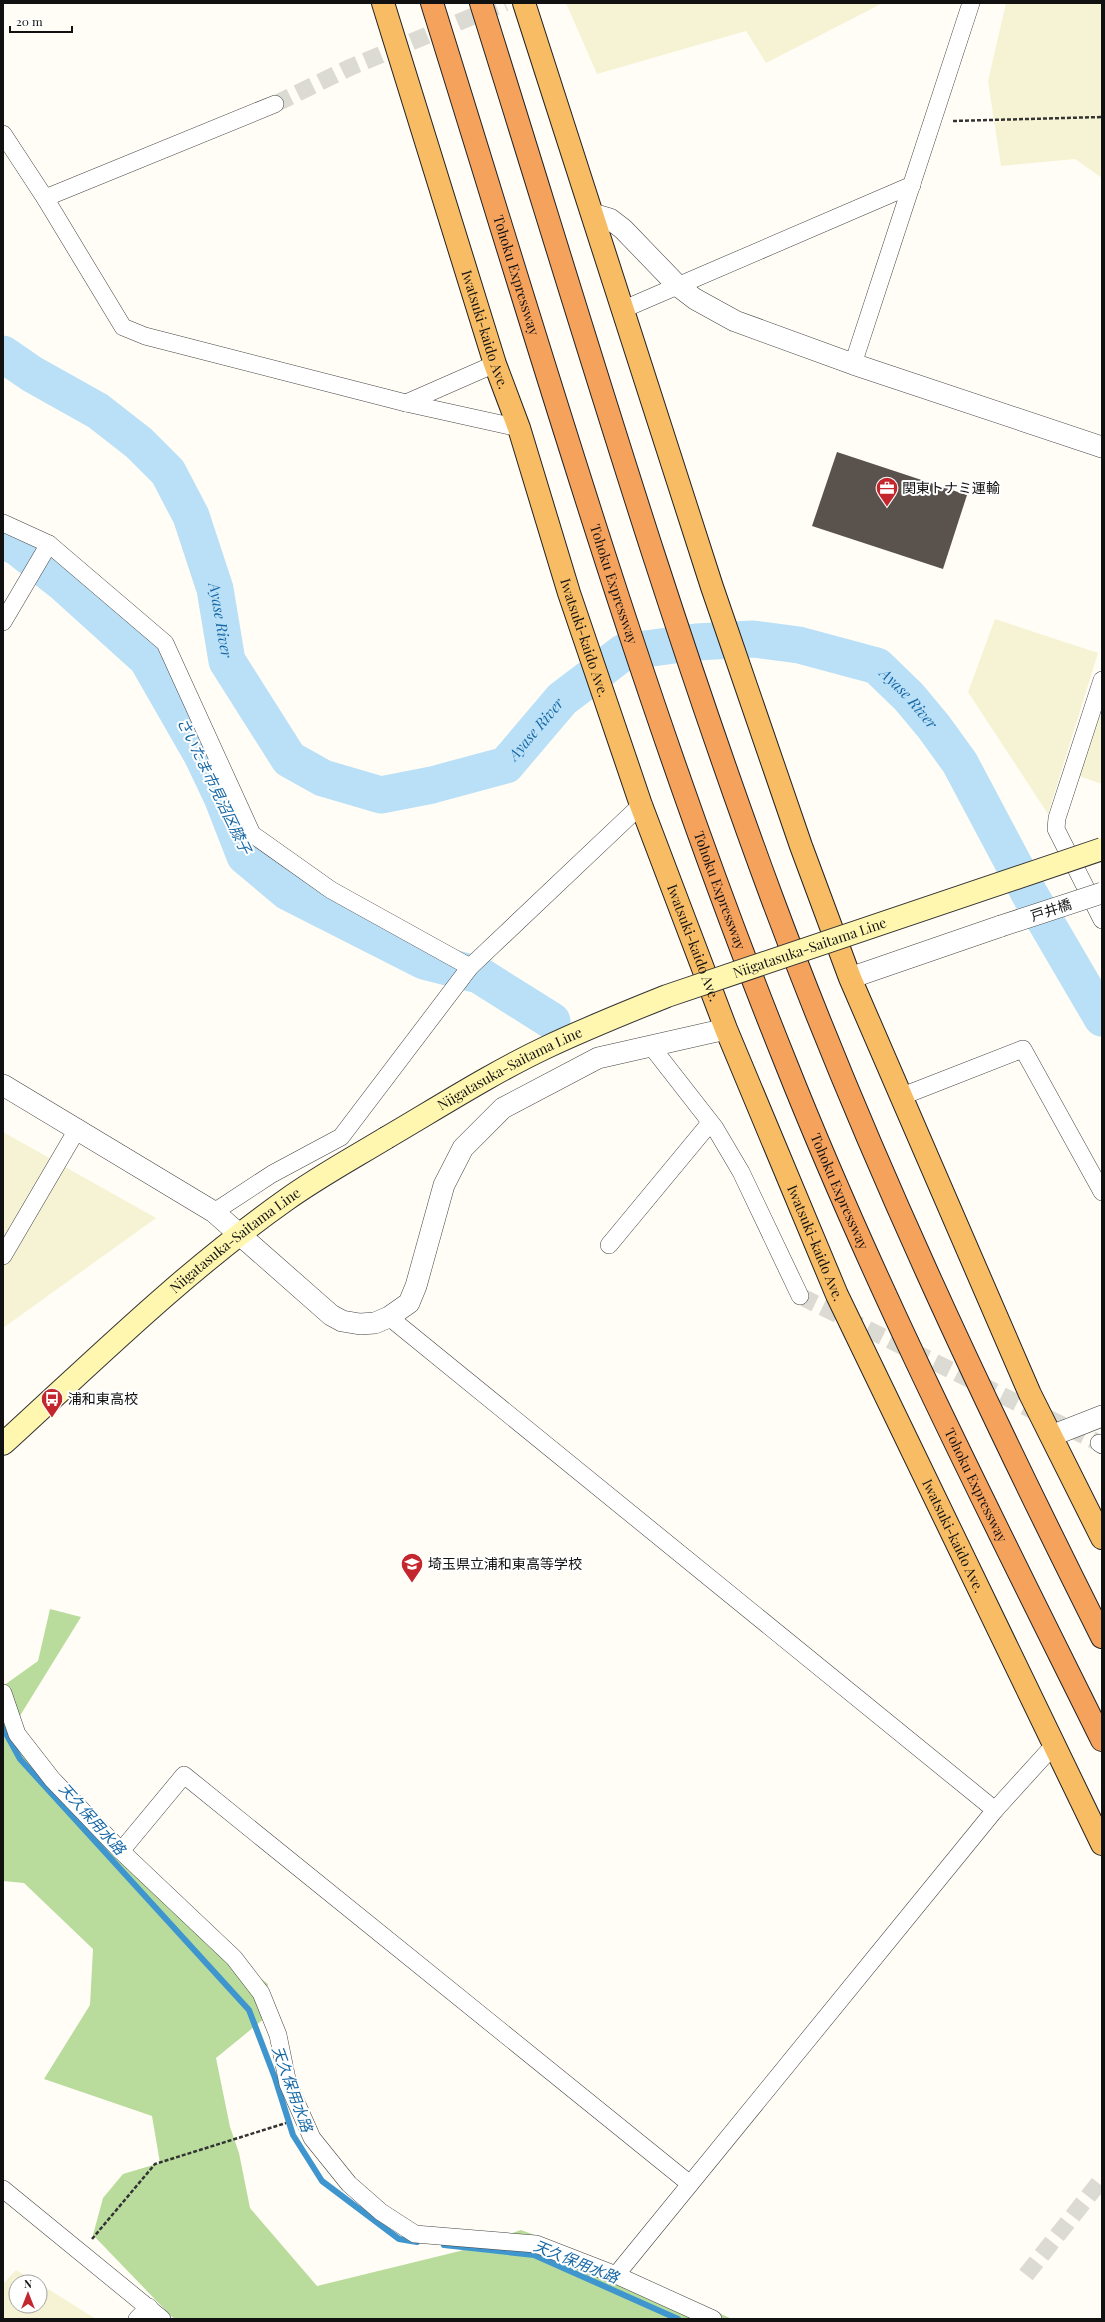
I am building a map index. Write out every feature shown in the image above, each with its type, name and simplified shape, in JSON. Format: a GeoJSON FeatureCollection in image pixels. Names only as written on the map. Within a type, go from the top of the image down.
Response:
{"type":"FeatureCollection","features":[{"type":"Feature","properties":{"kind":"highway","name":"Iwatsuki-kaido Ave."},"geometry":{"type":"LineString","coordinates":[[383,3],[495,364],[519,428],[569,594],[641,805],[726,1029],[837,1295],[1102,1844]]}},
{"type":"Feature","properties":{"kind":"highway","name":"Tohoku Expressway"},"geometry":{"type":"LineString","coordinates":[[432,3],[615,587],[680,782],[719,891],[785,1063],[842,1198],[943,1417],[1102,1740]]}},
{"type":"Feature","properties":{"kind":"highway"},"geometry":{"type":"LineString","coordinates":[[481,3],[663,585],[733,790],[809,993],[881,1168],[963,1353],[1037,1508],[1102,1637]]}},
{"type":"Feature","properties":{"kind":"highway"},"geometry":{"type":"LineString","coordinates":[[524,3],[624,309],[712,587],[801,846],[850,978],[900,1097],[1024,1381],[1102,1538]]}},
{"type":"Feature","properties":{"kind":"main road","name":"Niigatasuka-Saitama Line"},"geometry":{"type":"LineString","coordinates":[[3,1444],[141,1317],[241,1234],[287,1199],[386,1138],[485,1080],[546,1047],[667,996],[1102,849]]}},
{"type":"Feature","properties":{"kind":"street"},"geometry":{"type":"LineString","coordinates":[[853,364],[971,3]]}},
{"type":"Feature","properties":{"kind":"street"},"geometry":{"type":"LineString","coordinates":[[45,198],[275,104]]}},
{"type":"Feature","properties":{"kind":"street"},"geometry":{"type":"LineString","coordinates":[[3,134],[45,198],[123,327],[145,336],[406,404],[519,428]]}},
{"type":"Feature","properties":{"kind":"street"},"geometry":{"type":"LineString","coordinates":[[624,309],[912,185]]}},
{"type":"Feature","properties":{"kind":"street"},"geometry":{"type":"LineString","coordinates":[[593,214],[610,219],[623,229],[678,286],[696,299],[735,321],[853,364],[1102,447]]}},
{"type":"Feature","properties":{"kind":"street"},"geometry":{"type":"LineString","coordinates":[[406,404],[495,364]]}},
{"type":"Feature","properties":{"kind":"street"},"geometry":{"type":"LineString","coordinates":[[3,523],[46,549],[165,643],[252,834],[331,890],[470,967]]}},
{"type":"Feature","properties":{"kind":"street"},"geometry":{"type":"LineString","coordinates":[[3,622],[46,549]]}},
{"type":"Feature","properties":{"kind":"street"},"geometry":{"type":"LineString","coordinates":[[1102,680],[1057,818],[1056,829],[1102,920]]}},
{"type":"Feature","properties":{"kind":"street"},"geometry":{"type":"LineString","coordinates":[[214,1212],[272,1174],[341,1137],[470,967],[641,805]]}},
{"type":"Feature","properties":{"kind":"street","name":"戸井橋"},"geometry":{"type":"LineString","coordinates":[[850,978],[1102,893]]}},
{"type":"Feature","properties":{"kind":"street"},"geometry":{"type":"LineString","coordinates":[[3,1085],[78,1128],[214,1212],[241,1234],[331,1315],[342,1322],[360,1324],[375,1322],[389,1317],[409,1303],[444,1185],[463,1148],[503,1108],[598,1058],[726,1029]]}},
{"type":"Feature","properties":{"kind":"street"},"geometry":{"type":"LineString","coordinates":[[651,1046],[710,1123],[741,1172],[800,1296]]}},
{"type":"Feature","properties":{"kind":"street"},"geometry":{"type":"LineString","coordinates":[[900,1097],[1023,1049],[1102,1192]]}},
{"type":"Feature","properties":{"kind":"street"},"geometry":{"type":"LineString","coordinates":[[609,1245],[710,1123]]}},
{"type":"Feature","properties":{"kind":"street"},"geometry":{"type":"LineString","coordinates":[[3,1256],[78,1128]]}},
{"type":"Feature","properties":{"kind":"street"},"geometry":{"type":"LineString","coordinates":[[389,1317],[995,1810]]}},
{"type":"Feature","properties":{"kind":"street"},"geometry":{"type":"LineString","coordinates":[[1051,1436],[1102,1416]]}},
{"type":"Feature","properties":{"kind":"street"},"geometry":{"type":"LineString","coordinates":[[3,1693],[17,1734],[33,1756],[121,1851],[234,1958],[261,1993],[278,2035],[288,2084],[312,2138],[348,2184],[381,2212],[415,2234],[536,2244],[616,2275],[713,2319]]}},
{"type":"Feature","properties":{"kind":"street"},"geometry":{"type":"LineString","coordinates":[[616,2275],[995,1810],[1054,1745]]}},
{"type":"Feature","properties":{"kind":"street"},"geometry":{"type":"LineString","coordinates":[[121,1851],[184,1775],[690,2184]]}},
{"type":"Feature","properties":{"kind":"street"},"geometry":{"type":"LineString","coordinates":[[3,2188],[162,2319]]}},
{"type":"Feature","properties":{"kind":"street"},"geometry":{"type":"LineString","coordinates":[[137,2319],[149,2307]]}},
{"type":"Feature","properties":{"kind":"path"},"geometry":{"type":"LineString","coordinates":[[932,122],[1102,117]]}},
{"type":"Feature","properties":{"kind":"path"},"geometry":{"type":"LineString","coordinates":[[82,2252],[155,2164],[278,2126]]}},
{"type":"Feature","properties":{"kind":"shaded area"},"geometry":{"type":"Polygon","coordinates":[[[566,3],[883,3],[766,63],[746,31],[597,74],[566,3]]]}},
{"type":"Feature","properties":{"kind":"shaded area"},"geometry":{"type":"Polygon","coordinates":[[[1006,3],[1102,3],[1102,178],[1075,159],[1001,166],[988,81],[1006,3]]]}},
{"type":"Feature","properties":{"kind":"shaded area"},"geometry":{"type":"Polygon","coordinates":[[[995,619],[1098,653],[1048,814],[968,692],[995,619]]]}},
{"type":"Feature","properties":{"kind":"shaded area"},"geometry":{"type":"Polygon","coordinates":[[[1099,716],[1102,717],[1102,784],[1079,776],[1099,716]]]}},
{"type":"Feature","properties":{"kind":"shaded area"},"geometry":{"type":"Polygon","coordinates":[[[3,1132],[156,1218],[3,1328],[3,1132]]]}},
{"type":"Feature","properties":{"kind":"shaded area"},"geometry":{"type":"Polygon","coordinates":[[[16,2270],[23,2274],[12,2274],[16,2270]]]}},
{"type":"Feature","properties":{"kind":"shaded area"},"geometry":{"type":"Polygon","coordinates":[[[8,2279],[8,2314],[48,2314],[48,2289],[96,2319],[3,2319],[3,2284],[8,2279]]]}},
{"type":"Feature","properties":{"kind":"green space"},"geometry":{"type":"Polygon","coordinates":[[[50,1609],[81,1617],[18,1719],[13,1738],[182,1920],[268,1984],[265,2018],[216,2058],[230,2127],[239,2153],[250,2208],[317,2286],[460,2251],[521,2230],[609,2263],[732,2319],[174,2319],[93,2235],[103,2198],[123,2174],[160,2163],[152,2116],[44,2079],[90,2005],[93,1949],[24,1883],[3,1881],[3,1686],[38,1661],[50,1609]]]}},
{"type":"Feature","properties":{"kind":"building"},"geometry":{"type":"Polygon","coordinates":[[[837,452],[967,495],[943,569],[812,526],[837,452]]]}},
{"type":"Feature","properties":{"kind":"waterway","name":"Ayase River"},"geometry":{"type":"LineString","coordinates":[[3,354],[32,374],[98,411],[139,443],[168,472],[191,516],[215,589],[227,661],[289,759],[323,778],[381,795],[432,785],[506,765],[562,699],[624,652],[696,642],[753,639],[799,645],[877,666],[909,697],[934,727],[960,763],[1029,893],[1102,1018]]}},
{"type":"Feature","properties":{"kind":"waterway","name":"さいたま市見沼区膝子"},"geometry":{"type":"LineString","coordinates":[[3,541],[17,547],[64,584],[147,659],[202,755],[222,797],[245,856],[288,892],[424,961],[479,975],[552,1021]]}},
{"type":"Feature","properties":{"kind":"waterway","name":"天久保用水路"},"geometry":{"type":"LineString","coordinates":[[3,1728],[20,1759],[249,2010],[275,2078],[293,2135],[322,2181],[399,2239],[417,2242]]}},
{"type":"Feature","properties":{"kind":"waterway","name":"天久保用水路"},"geometry":{"type":"LineString","coordinates":[[444,2245],[534,2255],[678,2319]]}},
{"type":"Feature","properties":{"kind":"tunnel"},"geometry":{"type":"LineString","coordinates":[[275,104],[351,67],[505,3]]}},
{"type":"Feature","properties":{"kind":"tunnel"},"geometry":{"type":"LineString","coordinates":[[800,1296],[1099,1443]]}},
{"type":"Feature","properties":{"kind":"tunnel"},"geometry":{"type":"LineString","coordinates":[[1026,2275],[1102,2179]]}},
{"type":"Feature","properties":{"kind":"place","name":"関東トナミ運輸"},"geometry":{"type":"Point","coordinates":[887,508]}},
{"type":"Feature","properties":{"kind":"place","name":"浦和東高校"},"geometry":{"type":"Point","coordinates":[52,1418]}},
{"type":"Feature","properties":{"kind":"place","name":"埼玉県立浦和東高等学校"},"geometry":{"type":"Point","coordinates":[412,1584]}}]}
